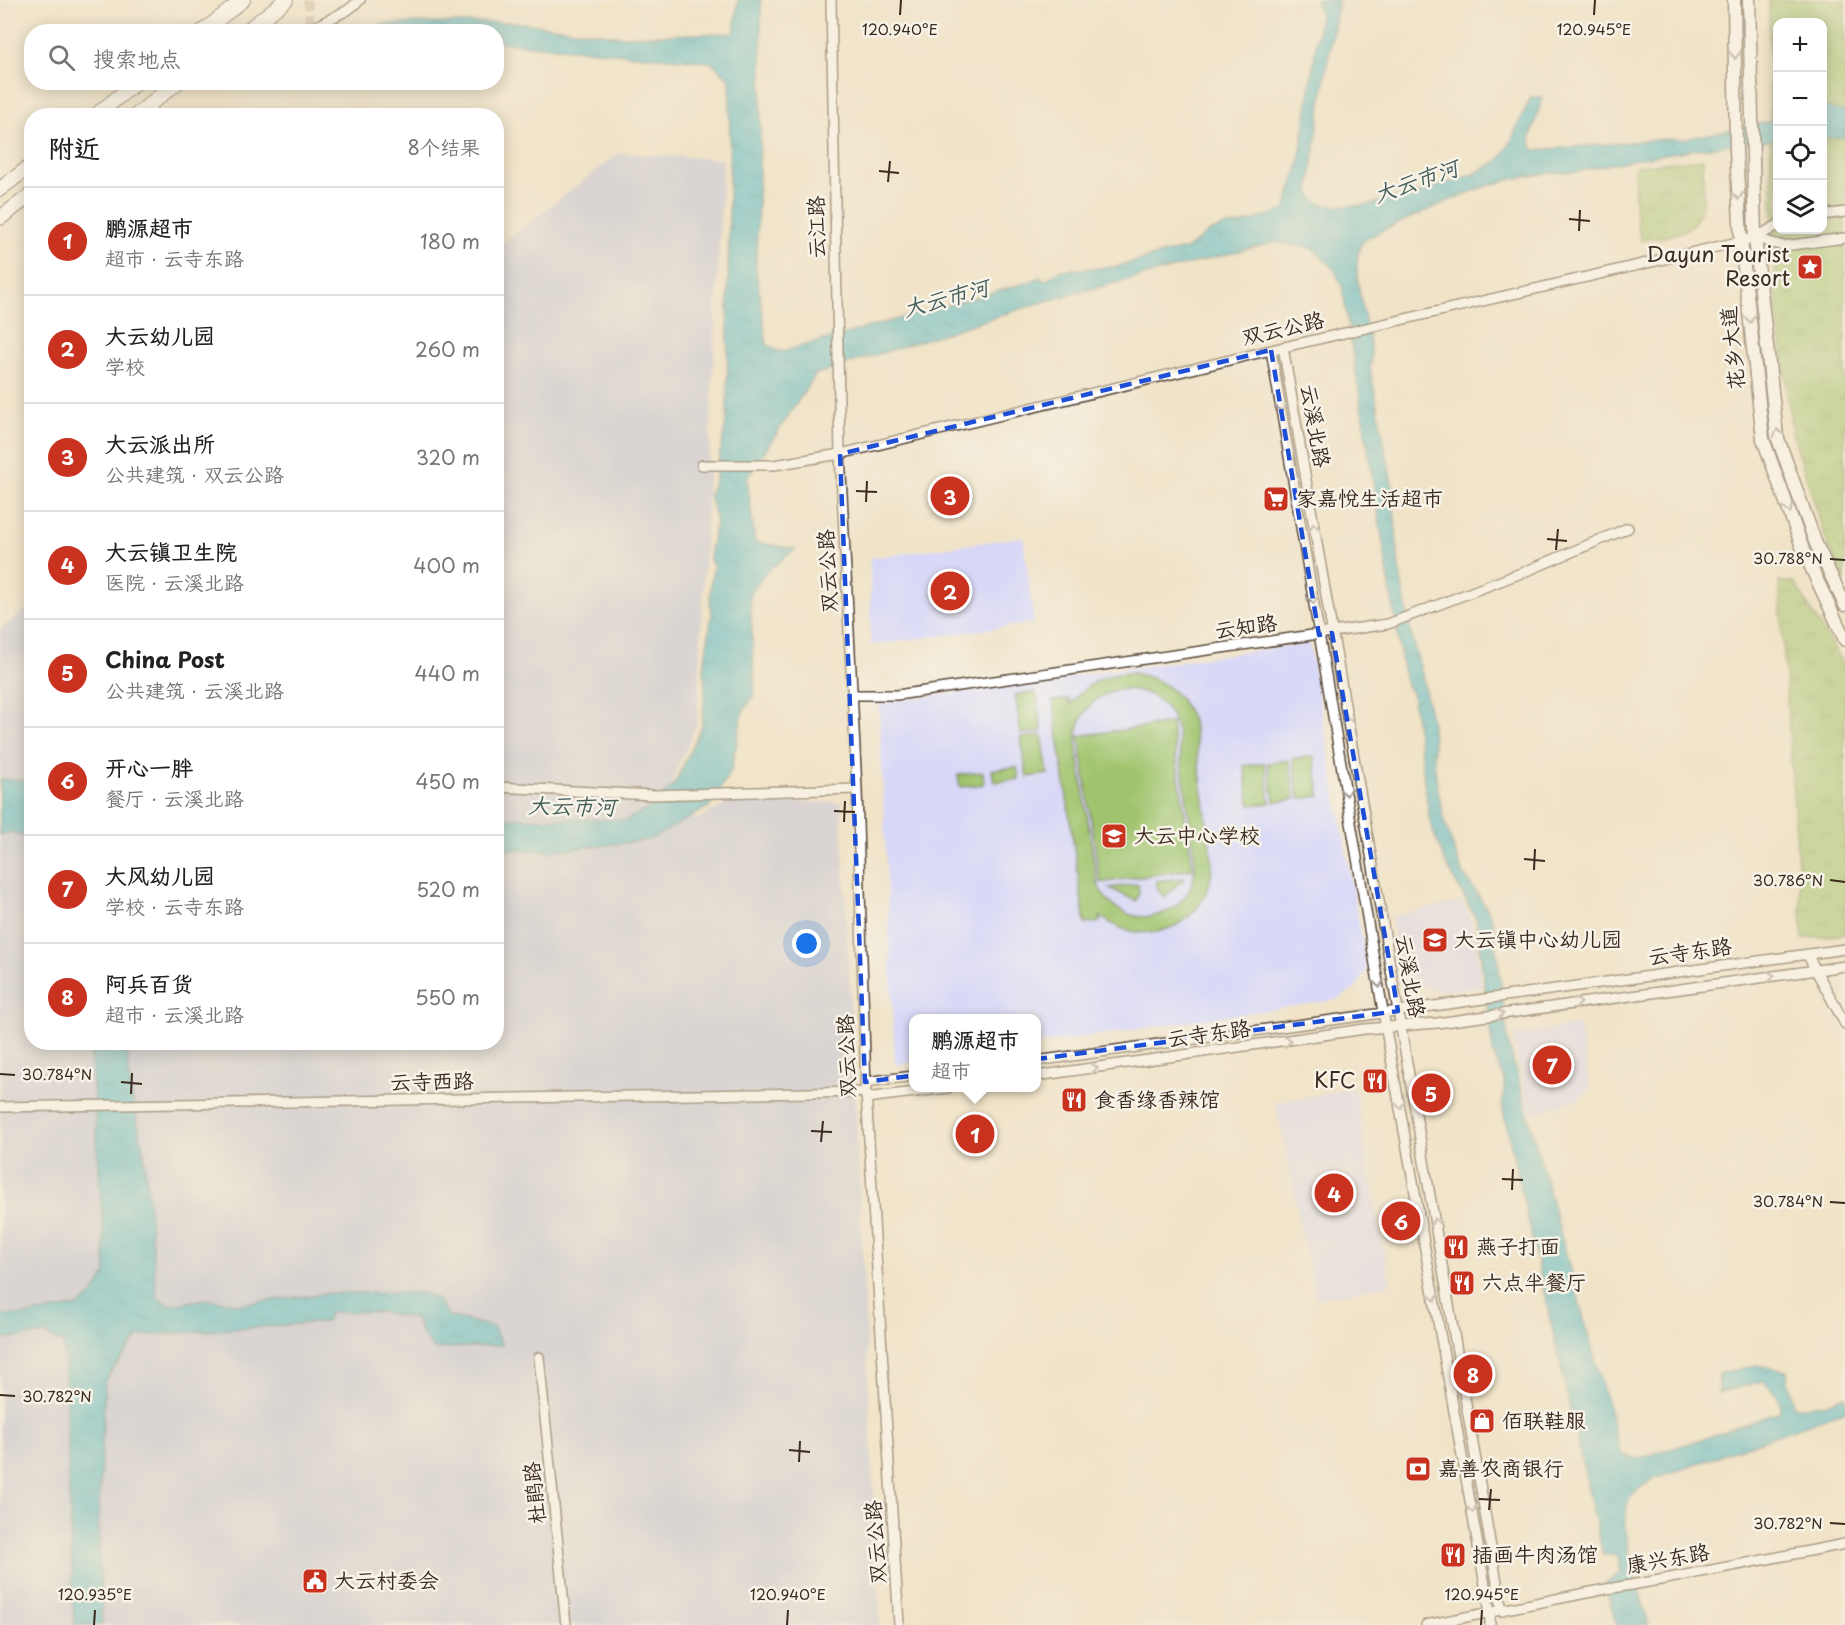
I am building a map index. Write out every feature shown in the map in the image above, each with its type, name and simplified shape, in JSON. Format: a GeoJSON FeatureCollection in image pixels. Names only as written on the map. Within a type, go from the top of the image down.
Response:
{"type":"FeatureCollection","features":[{"type":"Feature","properties":{"kind":"highway"},"geometry":{"type":"LineString","coordinates":[[212,24],[243,0]]}},
{"type":"Feature","properties":{"kind":"highway"},"geometry":{"type":"LineString","coordinates":[[255,24],[286,0]]}},
{"type":"Feature","properties":{"kind":"highway"},"geometry":{"type":"LineString","coordinates":[[105,108],[127,90]]}},
{"type":"Feature","properties":{"kind":"highway"},"geometry":{"type":"LineString","coordinates":[[145,108],[168,90]]}},
{"type":"Feature","properties":{"kind":"highway"},"geometry":{"type":"LineString","coordinates":[[0,189],[24,171]]}},
{"type":"Feature","properties":{"kind":"highway"},"geometry":{"type":"LineString","coordinates":[[0,218],[24,200]]}},
{"type":"Feature","properties":{"kind":"main road","name":"花乡大道"},"geometry":{"type":"LineString","coordinates":[[1734,0],[1736,151],[1741,240],[1763,439],[1804,552],[1845,640]]}},
{"type":"Feature","properties":{"kind":"main road","name":"花乡大道"},"geometry":{"type":"LineString","coordinates":[[1749,0],[1755,238],[1777,436],[1816,544],[1845,604]]}},
{"type":"Feature","properties":{"kind":"street"},"geometry":{"type":"LineString","coordinates":[[320,24],[348,10],[360,0]]}},
{"type":"Feature","properties":{"kind":"street","name":"云江路"},"geometry":{"type":"LineString","coordinates":[[831,0],[840,454]]}},
{"type":"Feature","properties":{"kind":"street"},"geometry":{"type":"LineString","coordinates":[[1827,214],[1845,212]]}},
{"type":"Feature","properties":{"kind":"street","name":"双云公路"},"geometry":{"type":"LineString","coordinates":[[899,1625],[866,1091],[857,789],[840,454],[1283,347],[1755,238],[1773,228]]}},
{"type":"Feature","properties":{"kind":"street","name":"双云公路"},"geometry":{"type":"LineString","coordinates":[[1755,238],[1783,246],[1845,238]]}},
{"type":"Feature","properties":{"kind":"street","name":"云溪北路"},"geometry":{"type":"LineString","coordinates":[[1283,347],[1502,1611]]}},
{"type":"Feature","properties":{"kind":"street","name":"云溪北路"},"geometry":{"type":"LineString","coordinates":[[1271,350],[1383,1012],[1490,1613],[1490,1625]]}},
{"type":"Feature","properties":{"kind":"street"},"geometry":{"type":"LineString","coordinates":[[702,465],[774,465],[840,454]]}},
{"type":"Feature","properties":{"kind":"street","name":"云知路"},"geometry":{"type":"LineString","coordinates":[[852,695],[897,695],[1388,624],[1529,570],[1628,528]]}},
{"type":"Feature","properties":{"kind":"street"},"geometry":{"type":"LineString","coordinates":[[504,788],[652,795],[857,789]]}},
{"type":"Feature","properties":{"kind":"street","name":"云寺东路"},"geometry":{"type":"LineString","coordinates":[[1041,1060],[1845,949]]}},
{"type":"Feature","properties":{"kind":"street"},"geometry":{"type":"LineString","coordinates":[[1807,954],[1845,1024]]}},
{"type":"Feature","properties":{"kind":"street","name":"云寺东路"},"geometry":{"type":"LineString","coordinates":[[1041,1075],[1845,966]]}},
{"type":"Feature","properties":{"kind":"street"},"geometry":{"type":"LineString","coordinates":[[866,1091],[909,1078]]}},
{"type":"Feature","properties":{"kind":"street"},"geometry":{"type":"LineString","coordinates":[[866,1091],[909,1089]]}},
{"type":"Feature","properties":{"kind":"street","name":"云寺西路"},"geometry":{"type":"LineString","coordinates":[[0,1107],[866,1091]]}},
{"type":"Feature","properties":{"kind":"street","name":"杜鹃路"},"geometry":{"type":"LineString","coordinates":[[539,1357],[566,1625]]}},
{"type":"Feature","properties":{"kind":"street","name":"康兴东路"},"geometry":{"type":"LineString","coordinates":[[1426,1625],[1845,1544]]}},
{"type":"Feature","properties":{"kind":"highlighted area"},"geometry":{"type":"Polygon","coordinates":[[[1271,350],[1319,635],[1332,633],[1398,1011],[865,1082],[840,454],[1271,350]]]}},
{"type":"Feature","properties":{"kind":"shaded area"},"geometry":{"type":"Polygon","coordinates":[[[619,153],[723,159],[697,724],[672,780],[696,820],[729,803],[841,802],[880,1625],[0,1625],[0,630],[24,611],[24,1050],[504,1050],[504,242],[619,153]]]}},
{"type":"Feature","properties":{"kind":"shaded area"},"geometry":{"type":"Polygon","coordinates":[[[1023,537],[1034,623],[871,645],[870,558],[1023,537]]]}},
{"type":"Feature","properties":{"kind":"shaded area","name":"大云中心学校"},"geometry":{"type":"Polygon","coordinates":[[[1309,643],[1367,969],[1355,989],[1335,1000],[1041,1043],[1041,1014],[909,1014],[909,1063],[895,1065],[879,703],[1309,643]]]}},
{"type":"Feature","properties":{"kind":"shaded area","name":"大云镇中心幼儿园"},"geometry":{"type":"Polygon","coordinates":[[[1462,901],[1471,919],[1482,987],[1441,991],[1418,985],[1408,977],[1399,961],[1391,917],[1462,901]]]}},
{"type":"Feature","properties":{"kind":"shaded area"},"geometry":{"type":"Polygon","coordinates":[[[1579,1025],[1590,1089],[1579,1099],[1530,1115],[1512,1035],[1579,1025]]]}},
{"type":"Feature","properties":{"kind":"shaded area"},"geometry":{"type":"Polygon","coordinates":[[[1355,1089],[1390,1284],[1315,1299],[1276,1102],[1355,1089]]]}},
{"type":"Feature","properties":{"kind":"green space","name":"Dayun Tourist Resort"},"geometry":{"type":"Polygon","coordinates":[[[1769,0],[1845,0],[1845,582],[1825,537],[1792,431],[1776,304],[1773,234],[1827,234],[1827,18],[1773,18],[1773,222],[1769,0]]]}},
{"type":"Feature","properties":{"kind":"green space"},"geometry":{"type":"Polygon","coordinates":[[[1703,159],[1704,191],[1700,212],[1695,221],[1688,228],[1673,235],[1640,240],[1635,206],[1635,166],[1703,159]]]}},
{"type":"Feature","properties":{"kind":"green space"},"geometry":{"type":"Polygon","coordinates":[[[1779,582],[1794,582],[1845,667],[1845,934],[1803,939],[1779,582]]]}},
{"type":"Feature","properties":{"kind":"green space"},"geometry":{"type":"Polygon","coordinates":[[[1122,674],[1144,675],[1164,684],[1179,698],[1190,717],[1194,728],[1212,860],[1210,882],[1202,901],[1190,915],[1175,926],[1157,932],[1138,932],[1119,927],[1100,916],[1100,922],[1085,924],[1053,701],[1069,699],[1070,705],[1082,691],[1097,681],[1122,674]],[[1134,690],[1114,691],[1104,695],[1088,708],[1079,726],[1077,747],[1097,883],[1108,900],[1122,911],[1139,916],[1155,916],[1171,910],[1184,898],[1192,882],[1195,862],[1174,721],[1165,706],[1158,700],[1151,695],[1134,690]]]}},
{"type":"Feature","properties":{"kind":"green space"},"geometry":{"type":"Polygon","coordinates":[[[1036,692],[1042,731],[1021,734],[1015,695],[1036,692]]]}},
{"type":"Feature","properties":{"kind":"green space"},"geometry":{"type":"Polygon","coordinates":[[[1171,723],[1193,869],[1100,883],[1079,736],[1171,723]]]}},
{"type":"Feature","properties":{"kind":"green space"},"geometry":{"type":"Polygon","coordinates":[[[1042,735],[1048,774],[1027,777],[1021,738],[1042,735]]]}},
{"type":"Feature","properties":{"kind":"green space"},"geometry":{"type":"Polygon","coordinates":[[[1314,756],[1320,796],[1299,799],[1293,759],[1314,756]]]}},
{"type":"Feature","properties":{"kind":"green space"},"geometry":{"type":"Polygon","coordinates":[[[1289,760],[1295,799],[1274,802],[1268,763],[1289,760]]]}},
{"type":"Feature","properties":{"kind":"green space"},"geometry":{"type":"Polygon","coordinates":[[[1265,763],[1270,803],[1250,805],[1244,766],[1265,763]]]}},
{"type":"Feature","properties":{"kind":"green space"},"geometry":{"type":"Polygon","coordinates":[[[1017,767],[1019,779],[994,782],[992,770],[1017,767]]]}},
{"type":"Feature","properties":{"kind":"green space"},"geometry":{"type":"Polygon","coordinates":[[[983,772],[984,784],[960,787],[958,775],[983,772]]]}},
{"type":"Feature","properties":{"kind":"green space"},"geometry":{"type":"Polygon","coordinates":[[[1185,878],[1164,897],[1158,890],[1156,881],[1185,878]]]}},
{"type":"Feature","properties":{"kind":"green space"},"geometry":{"type":"Polygon","coordinates":[[[1138,884],[1139,893],[1136,901],[1109,888],[1138,884]]]}},
{"type":"Feature","properties":{"kind":"water"},"geometry":{"type":"Polygon","coordinates":[[[738,0],[761,0],[762,78],[756,269],[767,345],[781,352],[1040,277],[1044,281],[1061,270],[1116,267],[1186,249],[1209,232],[1285,210],[1299,164],[1315,53],[1320,14],[1315,0],[1339,0],[1326,70],[1310,184],[1313,198],[1321,203],[1335,206],[1360,205],[1392,198],[1404,198],[1474,174],[1502,157],[1531,97],[1543,97],[1530,139],[1533,149],[1538,150],[1685,139],[1773,121],[1773,140],[1681,152],[1577,172],[1513,179],[1485,187],[1370,237],[1362,243],[1357,265],[1360,295],[1371,352],[1370,368],[1392,483],[1399,568],[1432,724],[1434,762],[1445,824],[1463,873],[1488,910],[1494,926],[1508,1042],[1621,1454],[1636,1459],[1703,1439],[1779,1412],[1778,1398],[1763,1381],[1718,1393],[1719,1374],[1756,1365],[1787,1371],[1794,1407],[1825,1404],[1845,1396],[1845,1411],[1652,1480],[1632,1495],[1626,1510],[1628,1542],[1649,1625],[1616,1625],[1605,1584],[1621,1572],[1618,1555],[1603,1555],[1502,1105],[1504,1080],[1493,1052],[1476,919],[1445,862],[1430,823],[1412,693],[1405,682],[1342,286],[1334,269],[1312,248],[1275,242],[1046,301],[816,374],[747,478],[755,542],[796,549],[766,572],[750,594],[755,695],[743,711],[731,771],[709,807],[649,840],[552,851],[504,849],[504,818],[626,820],[648,809],[674,785],[702,725],[705,690],[704,666],[712,613],[710,590],[714,566],[710,561],[710,550],[716,522],[709,494],[715,481],[727,417],[730,79],[711,62],[504,43],[504,24],[381,24],[515,22],[621,36],[734,33],[738,0]]]}},
{"type":"Feature","properties":{"kind":"water"},"geometry":{"type":"Polygon","coordinates":[[[1827,107],[1845,112],[1845,137],[1827,138],[1827,107]]]}},
{"type":"Feature","properties":{"kind":"water"},"geometry":{"type":"Polygon","coordinates":[[[0,779],[24,781],[24,836],[11,832],[0,835],[0,779]]]}},
{"type":"Feature","properties":{"kind":"water"},"geometry":{"type":"Polygon","coordinates":[[[90,1050],[128,1050],[128,1074],[144,1155],[157,1298],[171,1305],[206,1299],[239,1304],[332,1293],[424,1293],[438,1300],[449,1316],[493,1327],[502,1345],[434,1349],[423,1335],[415,1319],[382,1312],[329,1312],[326,1322],[139,1336],[105,1380],[98,1527],[102,1625],[74,1625],[64,1344],[46,1334],[0,1339],[0,1315],[24,1315],[79,1306],[94,1293],[106,1273],[90,1050]]]}},
{"type":"Feature","properties":{"kind":"tunnel"},"geometry":{"type":"LineString","coordinates":[[308,0],[310,24]]}},
{"type":"Feature","properties":{"kind":"place","name":"Dayun Tourist Resort"},"geometry":{"type":"Point","coordinates":[1810,267]}},
{"type":"Feature","properties":{"kind":"place","name":"大云派出所"},"geometry":{"type":"Point","coordinates":[950,496]}},
{"type":"Feature","properties":{"kind":"place","name":"家嘉悦生活超市"},"geometry":{"type":"Point","coordinates":[1276,499]}},
{"type":"Feature","properties":{"kind":"place","name":"大云幼儿园"},"geometry":{"type":"Point","coordinates":[950,591]}},
{"type":"Feature","properties":{"kind":"place","name":"大云中心学校"},"geometry":{"type":"Point","coordinates":[1114,836]}},
{"type":"Feature","properties":{"kind":"place","name":"大云镇中心幼儿园"},"geometry":{"type":"Point","coordinates":[1435,940]}},
{"type":"Feature","properties":{"kind":"place","name":"大风幼儿园"},"geometry":{"type":"Point","coordinates":[1552,1065]}},
{"type":"Feature","properties":{"kind":"place","name":"KFC"},"geometry":{"type":"Point","coordinates":[1375,1081]}},
{"type":"Feature","properties":{"kind":"place","name":"China Post"},"geometry":{"type":"Point","coordinates":[1431,1093]}},
{"type":"Feature","properties":{"kind":"place","name":"食香缘香辣馆"},"geometry":{"type":"Point","coordinates":[1074,1100]}},
{"type":"Feature","properties":{"kind":"place","name":"鹏源超市"},"geometry":{"type":"Point","coordinates":[975,1134]}},
{"type":"Feature","properties":{"kind":"place","name":"大云镇卫生院"},"geometry":{"type":"Point","coordinates":[1334,1193]}},
{"type":"Feature","properties":{"kind":"place","name":"开心一胖"},"geometry":{"type":"Point","coordinates":[1401,1221]}},
{"type":"Feature","properties":{"kind":"place","name":"燕子打面"},"geometry":{"type":"Point","coordinates":[1456,1247]}},
{"type":"Feature","properties":{"kind":"place","name":"六点半餐厅"},"geometry":{"type":"Point","coordinates":[1462,1283]}},
{"type":"Feature","properties":{"kind":"place","name":"阿兵百货"},"geometry":{"type":"Point","coordinates":[1473,1374]}},
{"type":"Feature","properties":{"kind":"place","name":"佰联鞋服"},"geometry":{"type":"Point","coordinates":[1482,1421]}},
{"type":"Feature","properties":{"kind":"place","name":"嘉善农商银行"},"geometry":{"type":"Point","coordinates":[1418,1469]}},
{"type":"Feature","properties":{"kind":"place","name":"插画牛肉汤馆"},"geometry":{"type":"Point","coordinates":[1453,1555]}},
{"type":"Feature","properties":{"kind":"place","name":"大云村委会"},"geometry":{"type":"Point","coordinates":[315,1581]}},
{"type":"Feature","properties":{"kind":"water label","name":"大云市河"},"geometry":{"type":"Point","coordinates":[1416,181]}},
{"type":"Feature","properties":{"kind":"water label","name":"大云市河"},"geometry":{"type":"Point","coordinates":[946,298]}},
{"type":"Feature","properties":{"kind":"water label","name":"大云市河"},"geometry":{"type":"Point","coordinates":[572,806]}}]}
